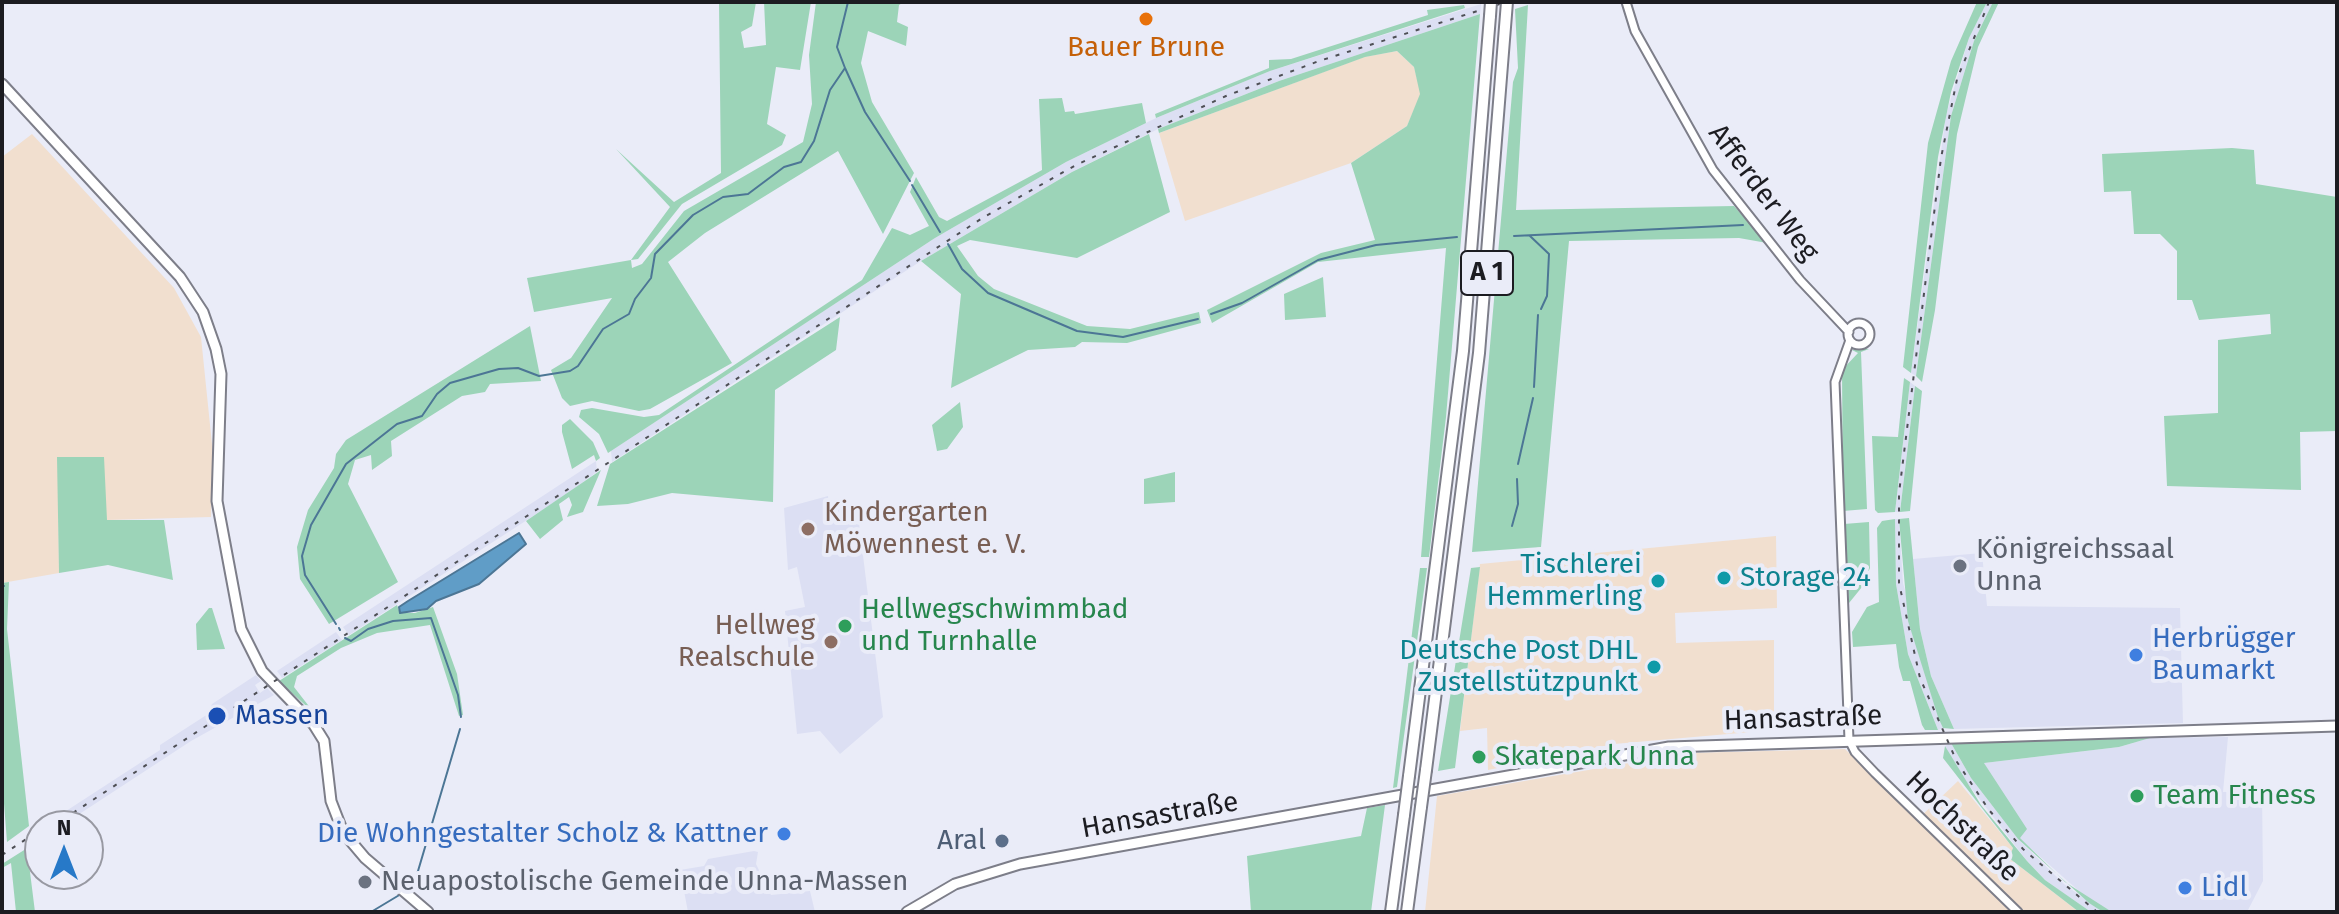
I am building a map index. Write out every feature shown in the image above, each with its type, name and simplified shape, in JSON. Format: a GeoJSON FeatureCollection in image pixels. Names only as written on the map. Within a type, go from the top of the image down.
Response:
{"type":"FeatureCollection","features":[{"type":"Feature","properties":{"kind":"highway","name":"A 1"},"geometry":{"type":"LineString","coordinates":[[1391,912],[1442,535],[1470,278],[1491,2]]}},
{"type":"Feature","properties":{"kind":"highway","name":"A 1"},"geometry":{"type":"LineString","coordinates":[[1407,912],[1458,533],[1491,231],[1507,7]]}},
{"type":"Feature","properties":{"kind":"main road"},"geometry":{"type":"LineString","coordinates":[[2,84],[180,277],[203,312],[213,336],[221,374],[217,501],[241,629],[262,671],[314,725],[324,741],[331,801],[343,832],[365,858],[428,912]]}},
{"type":"Feature","properties":{"kind":"main road","name":"Hansastraße"},"geometry":{"type":"LineString","coordinates":[[907,912],[955,884],[992,871],[1648,750],[1715,743],[2337,726]]}},
{"type":"Feature","properties":{"kind":"street","name":"Afferder Weg"},"geometry":{"type":"LineString","coordinates":[[1626,2],[1635,31],[1704,157],[1800,280],[1836,315],[1849,336]]}},
{"type":"Feature","properties":{"kind":"street","name":"Afferder Weg"},"geometry":{"type":"LineString","coordinates":[[1836,315],[1855,324]]}},
{"type":"Feature","properties":{"kind":"street"},"geometry":{"type":"LineString","coordinates":[[1840,361],[1867,341],[1869,331],[1862,324],[1855,324],[1849,336],[1840,361],[1835,382],[1849,740]]}},
{"type":"Feature","properties":{"kind":"street"},"geometry":{"type":"LineString","coordinates":[[1849,336],[1860,345]]}},
{"type":"Feature","properties":{"kind":"street","name":"Hochstraße"},"geometry":{"type":"LineString","coordinates":[[1866,739],[1862,750],[1875,773]]}},
{"type":"Feature","properties":{"kind":"street","name":"Hochstraße"},"geometry":{"type":"LineString","coordinates":[[1849,740],[1875,773],[2018,912]]}},
{"type":"Feature","properties":{"kind":"shaded area"},"geometry":{"type":"Polygon","coordinates":[[[1987,2],[1993,2],[1974,41],[1951,116],[1916,376],[1911,373],[1946,115],[1969,38],[1987,2]]]}},
{"type":"Feature","properties":{"kind":"shaded area"},"geometry":{"type":"Polygon","coordinates":[[[1481,4],[1480,14],[1279,81],[1158,129],[1072,172],[921,261],[612,462],[611,451],[935,238],[1066,162],[1156,118],[1270,71],[1481,4]]]}},
{"type":"Feature","properties":{"kind":"shaded area"},"geometry":{"type":"Polygon","coordinates":[[[1397,51],[1414,67],[1421,94],[1407,126],[1351,163],[1185,221],[1159,133],[1364,57],[1397,51]]]}},
{"type":"Feature","properties":{"kind":"shaded area"},"geometry":{"type":"Polygon","coordinates":[[[32,134],[174,288],[201,337],[213,454],[211,517],[107,520],[58,457],[59,573],[2,583],[2,157],[32,134]]]}},
{"type":"Feature","properties":{"kind":"shaded area"},"geometry":{"type":"Polygon","coordinates":[[[1910,382],[1915,386],[1900,512],[1895,512],[1910,382]]]}},
{"type":"Feature","properties":{"kind":"shaded area"},"geometry":{"type":"Polygon","coordinates":[[[596,461],[597,472],[558,500],[349,635],[343,627],[596,461]]]}},
{"type":"Feature","properties":{"kind":"shaded area","name":"Hellweg Realschule"},"geometry":{"type":"Polygon","coordinates":[[[828,496],[829,509],[857,507],[883,717],[840,754],[820,731],[797,734],[785,611],[805,607],[797,567],[788,570],[784,508],[828,496]]]}},
{"type":"Feature","properties":{"kind":"shaded area"},"geometry":{"type":"Polygon","coordinates":[[[1895,519],[1899,519],[1903,583],[1943,728],[1938,730],[1908,654],[1896,584],[1895,519]]]}},
{"type":"Feature","properties":{"kind":"shaded area"},"geometry":{"type":"Polygon","coordinates":[[[1776,536],[1777,608],[1675,613],[1676,643],[1774,640],[1774,730],[1614,744],[1488,770],[1487,728],[1460,731],[1480,564],[1776,536]]]}},
{"type":"Feature","properties":{"kind":"shaded area"},"geometry":{"type":"Polygon","coordinates":[[[1982,553],[1987,606],[2180,608],[2183,723],[1954,729],[1931,676],[1920,629],[1913,559],[1982,553]]]}},
{"type":"Feature","properties":{"kind":"shaded area"},"geometry":{"type":"Polygon","coordinates":[[[336,632],[342,640],[282,678],[277,671],[336,632]]]}},
{"type":"Feature","properties":{"kind":"shaded area"},"geometry":{"type":"Polygon","coordinates":[[[256,675],[261,681],[255,685],[260,693],[267,688],[274,695],[191,741],[85,810],[68,810],[160,750],[160,745],[208,714],[212,704],[256,675]]]}},
{"type":"Feature","properties":{"kind":"shaded area"},"geometry":{"type":"Polygon","coordinates":[[[2228,737],[2223,792],[2262,791],[2263,881],[2247,912],[2112,912],[2088,899],[2019,838],[1984,763],[2119,747],[2150,738],[2228,737]]]}},
{"type":"Feature","properties":{"kind":"shaded area"},"geometry":{"type":"Polygon","coordinates":[[[1951,743],[1971,778],[2018,839],[2064,884],[2103,912],[2091,912],[2045,880],[2027,861],[1961,775],[1945,746],[1951,743]]]}},
{"type":"Feature","properties":{"kind":"shaded area"},"geometry":{"type":"Polygon","coordinates":[[[1845,749],[1917,820],[1958,781],[2013,848],[2009,858],[2079,912],[1425,912],[1437,796],[1687,753],[1845,749]]]}},
{"type":"Feature","properties":{"kind":"shaded area"},"geometry":{"type":"Polygon","coordinates":[[[758,852],[756,864],[771,895],[810,891],[815,912],[688,912],[680,870],[704,866],[708,859],[758,852]]]}},
{"type":"Feature","properties":{"kind":"green space"},"geometry":{"type":"Polygon","coordinates":[[[719,2],[756,2],[752,26],[741,32],[744,48],[766,45],[764,2],[811,2],[800,70],[776,67],[767,124],[786,135],[782,145],[682,204],[638,259],[631,260],[670,207],[616,149],[674,202],[721,173],[719,2]]]}},
{"type":"Feature","properties":{"kind":"green space"},"geometry":{"type":"Polygon","coordinates":[[[816,2],[904,2],[899,5],[897,22],[908,27],[906,46],[868,31],[861,63],[872,102],[914,173],[883,234],[838,151],[705,233],[668,262],[732,363],[650,409],[639,411],[592,401],[570,406],[562,398],[551,370],[571,358],[612,298],[534,312],[527,278],[631,260],[632,268],[642,264],[684,211],[803,142],[812,104],[809,55],[816,2]]]}},
{"type":"Feature","properties":{"kind":"green space"},"geometry":{"type":"Polygon","coordinates":[[[1977,2],[1987,2],[1969,38],[1951,92],[1938,157],[1911,373],[1903,367],[1928,143],[1951,61],[1977,2]]]}},
{"type":"Feature","properties":{"kind":"green space"},"geometry":{"type":"Polygon","coordinates":[[[1993,2],[1999,2],[1978,47],[1957,134],[1935,310],[1922,382],[1916,376],[1951,116],[1974,41],[1993,2]]]}},
{"type":"Feature","properties":{"kind":"green space"},"geometry":{"type":"Polygon","coordinates":[[[1464,5],[1465,8],[1270,71],[1156,118],[1155,114],[1269,68],[1269,60],[1291,59],[1428,15],[1427,10],[1464,5]]]}},
{"type":"Feature","properties":{"kind":"green space"},"geometry":{"type":"Polygon","coordinates":[[[1528,5],[1516,210],[1734,206],[1767,243],[1739,238],[1569,241],[1541,547],[1472,552],[1513,82],[1518,68],[1515,9],[1528,5]]]}},
{"type":"Feature","properties":{"kind":"green space"},"geometry":{"type":"Polygon","coordinates":[[[1480,14],[1446,417],[1429,557],[1421,557],[1446,248],[1318,262],[1212,323],[1207,310],[1321,253],[1375,240],[1351,163],[1407,126],[1420,94],[1414,67],[1397,51],[1365,57],[1159,133],[1158,129],[1279,81],[1480,14]]]}},
{"type":"Feature","properties":{"kind":"green space"},"geometry":{"type":"Polygon","coordinates":[[[1062,98],[1065,112],[1074,111],[1075,114],[1142,103],[1146,123],[1066,162],[935,238],[608,453],[599,434],[579,417],[581,410],[592,408],[644,417],[659,415],[862,280],[892,228],[910,235],[929,226],[910,192],[916,177],[939,217],[947,221],[1042,170],[1039,99],[1062,98]]]}},
{"type":"Feature","properties":{"kind":"green space"},"geometry":{"type":"Polygon","coordinates":[[[1149,134],[1170,212],[1077,258],[970,240],[957,246],[978,276],[994,289],[1087,326],[1130,329],[1199,312],[1201,323],[1127,343],[1082,342],[1075,347],[1028,350],[951,388],[961,294],[921,261],[1072,172],[1149,134]]]}},
{"type":"Feature","properties":{"kind":"green space"},"geometry":{"type":"Polygon","coordinates":[[[2232,148],[2254,150],[2256,184],[2337,197],[2337,431],[2300,432],[2301,490],[2167,486],[2164,416],[2218,413],[2218,340],[2271,334],[2270,314],[2199,320],[2192,300],[2177,300],[2177,251],[2160,234],[2134,234],[2131,191],[2104,192],[2102,154],[2232,148]]]}},
{"type":"Feature","properties":{"kind":"green space"},"geometry":{"type":"Polygon","coordinates":[[[1323,277],[1326,317],[1285,320],[1284,294],[1323,277]]]}},
{"type":"Feature","properties":{"kind":"green space"},"geometry":{"type":"Polygon","coordinates":[[[840,317],[836,350],[775,390],[773,502],[672,493],[628,504],[597,506],[610,464],[840,317]]]}},
{"type":"Feature","properties":{"kind":"green space"},"geometry":{"type":"Polygon","coordinates":[[[530,326],[541,381],[490,384],[485,392],[462,396],[391,441],[392,456],[372,470],[371,455],[355,460],[348,484],[398,582],[329,624],[300,579],[297,547],[308,510],[334,468],[336,454],[346,440],[530,326]]]}},
{"type":"Feature","properties":{"kind":"green space"},"geometry":{"type":"Polygon","coordinates":[[[1869,349],[1861,352],[1867,509],[1843,511],[1842,370],[1858,353],[1852,350],[1869,349]]]}},
{"type":"Feature","properties":{"kind":"green space"},"geometry":{"type":"Polygon","coordinates":[[[1904,378],[1910,382],[1895,512],[1878,513],[1875,510],[1872,436],[1898,437],[1904,378]]]}},
{"type":"Feature","properties":{"kind":"green space"},"geometry":{"type":"Polygon","coordinates":[[[1915,386],[1922,391],[1910,511],[1900,512],[1915,386]]]}},
{"type":"Feature","properties":{"kind":"green space"},"geometry":{"type":"Polygon","coordinates":[[[960,402],[963,427],[947,449],[937,451],[932,425],[960,402]]]}},
{"type":"Feature","properties":{"kind":"green space"},"geometry":{"type":"Polygon","coordinates":[[[570,419],[593,442],[600,458],[596,461],[594,455],[572,469],[562,432],[562,425],[570,419]]]}},
{"type":"Feature","properties":{"kind":"green space"},"geometry":{"type":"Polygon","coordinates":[[[57,457],[104,457],[107,520],[164,520],[173,580],[108,565],[59,573],[57,457]]]}},
{"type":"Feature","properties":{"kind":"green space"},"geometry":{"type":"Polygon","coordinates":[[[601,470],[583,512],[567,517],[572,505],[569,497],[559,504],[563,520],[540,539],[526,521],[601,470]]]}},
{"type":"Feature","properties":{"kind":"green space"},"geometry":{"type":"Polygon","coordinates":[[[1175,472],[1175,502],[1144,504],[1144,479],[1175,472]]]}},
{"type":"Feature","properties":{"kind":"green space"},"geometry":{"type":"Polygon","coordinates":[[[1909,518],[1920,629],[1931,676],[1954,729],[1943,728],[1938,717],[1908,621],[1899,519],[1909,518]]]}},
{"type":"Feature","properties":{"kind":"green space"},"geometry":{"type":"Polygon","coordinates":[[[1895,519],[1896,584],[1908,654],[1938,730],[1925,730],[1922,725],[1910,681],[1903,681],[1896,644],[1853,647],[1852,632],[1867,607],[1879,602],[1877,528],[1882,521],[1895,519]]]}},
{"type":"Feature","properties":{"kind":"green space"},"geometry":{"type":"Polygon","coordinates":[[[1869,522],[1870,568],[1862,587],[1849,603],[1844,524],[1869,522]]]}},
{"type":"Feature","properties":{"kind":"green space"},"geometry":{"type":"Polygon","coordinates":[[[1480,567],[1455,768],[1438,771],[1471,568],[1480,567]]]}},
{"type":"Feature","properties":{"kind":"green space"},"geometry":{"type":"Polygon","coordinates":[[[1420,568],[1427,568],[1397,787],[1393,788],[1420,568]]]}},
{"type":"Feature","properties":{"kind":"green space"},"geometry":{"type":"Polygon","coordinates":[[[9,582],[7,629],[27,810],[24,810],[24,830],[7,842],[2,778],[2,583],[9,582]]]}},
{"type":"Feature","properties":{"kind":"green space"},"geometry":{"type":"Polygon","coordinates":[[[397,605],[400,613],[415,613],[433,607],[457,674],[463,715],[459,716],[430,625],[377,633],[341,648],[297,676],[294,687],[315,714],[279,681],[397,605]]]}},
{"type":"Feature","properties":{"kind":"green space"},"geometry":{"type":"Polygon","coordinates":[[[212,608],[225,649],[197,650],[196,624],[212,608]]]}},
{"type":"Feature","properties":{"kind":"green space"},"geometry":{"type":"Polygon","coordinates":[[[2150,738],[2119,747],[1984,763],[2027,829],[2020,838],[2057,874],[2018,839],[1971,778],[1951,743],[2150,738]]]}},
{"type":"Feature","properties":{"kind":"green space"},"geometry":{"type":"Polygon","coordinates":[[[1945,746],[1981,805],[2027,861],[2045,880],[2091,912],[2079,912],[2009,858],[2013,848],[1943,758],[1945,746]]]}},
{"type":"Feature","properties":{"kind":"green space"},"geometry":{"type":"Polygon","coordinates":[[[1385,805],[1371,912],[1251,912],[1247,856],[1361,836],[1367,808],[1385,805]]]}},
{"type":"Feature","properties":{"kind":"green space"},"geometry":{"type":"Polygon","coordinates":[[[24,850],[24,890],[32,890],[35,912],[16,912],[11,863],[2,868],[2,864],[24,850]]]}},
{"type":"Feature","properties":{"kind":"green space"},"geometry":{"type":"Polygon","coordinates":[[[2067,884],[2112,912],[2103,912],[2067,884]]]}},
{"type":"Feature","properties":{"kind":"water"},"geometry":{"type":"Polygon","coordinates":[[[519,533],[526,544],[479,584],[436,601],[427,609],[400,613],[399,607],[519,533]]]}},
{"type":"Feature","properties":{"kind":"waterway"},"geometry":{"type":"LineString","coordinates":[[336,624],[305,575],[302,556],[311,525],[346,464],[397,424],[422,416],[437,394],[450,383],[499,369],[518,368],[539,376],[570,371],[578,366],[603,329],[629,314],[635,299],[651,278],[655,254],[693,215],[723,197],[748,194],[784,167],[801,162],[814,141],[830,90],[845,68],[837,47],[848,2]]}},
{"type":"Feature","properties":{"kind":"waterway"},"geometry":{"type":"LineString","coordinates":[[845,68],[865,112],[910,181]]}},
{"type":"Feature","properties":{"kind":"waterway"},"geometry":{"type":"LineString","coordinates":[[912,185],[940,232]]}},
{"type":"Feature","properties":{"kind":"waterway"},"geometry":{"type":"LineString","coordinates":[[1514,236],[1743,225]]}},
{"type":"Feature","properties":{"kind":"waterway"},"geometry":{"type":"LineString","coordinates":[[1530,236],[1549,254],[1547,296],[1541,309]]}},
{"type":"Feature","properties":{"kind":"waterway"},"geometry":{"type":"LineString","coordinates":[[1211,314],[1242,303],[1318,260],[1376,245],[1457,237]]}},
{"type":"Feature","properties":{"kind":"waterway"},"geometry":{"type":"LineString","coordinates":[[948,244],[962,269],[988,293],[1077,331],[1123,337],[1198,319]]}},
{"type":"Feature","properties":{"kind":"waterway"},"geometry":{"type":"LineString","coordinates":[[1534,387],[1538,315]]}},
{"type":"Feature","properties":{"kind":"waterway"},"geometry":{"type":"LineString","coordinates":[[1518,464],[1533,398]]}},
{"type":"Feature","properties":{"kind":"waterway"},"geometry":{"type":"LineString","coordinates":[[1512,526],[1518,504],[1517,479]]}},
{"type":"Feature","properties":{"kind":"waterway"},"geometry":{"type":"LineString","coordinates":[[345,638],[351,641],[368,629],[393,621],[431,618],[458,695],[461,717]]}},
{"type":"Feature","properties":{"kind":"waterway"},"geometry":{"type":"LineString","coordinates":[[406,890],[418,871],[460,729]]}},
{"type":"Feature","properties":{"kind":"waterway"},"geometry":{"type":"LineString","coordinates":[[371,912],[401,894]]}},
{"type":"Feature","properties":{"kind":"railway"},"geometry":{"type":"LineString","coordinates":[[77,810],[984,217],[1076,165],[1226,96],[1319,61],[1506,2]]}},
{"type":"Feature","properties":{"kind":"railway"},"geometry":{"type":"LineString","coordinates":[[1989,2],[1957,79],[1941,158],[1899,493],[1899,583],[1920,678],[1957,762],[1989,810],[2023,849],[2097,912]]}},
{"type":"Feature","properties":{"kind":"railway"},"geometry":{"type":"LineString","coordinates":[[2,855],[24,841]]}},
{"type":"Feature","properties":{"kind":"place","name":"Bauer Brune"},"geometry":{"type":"Point","coordinates":[1146,19]}},
{"type":"Feature","properties":{"kind":"place","name":"Kindergarten Möwennest e. V."},"geometry":{"type":"Point","coordinates":[808,529]}},
{"type":"Feature","properties":{"kind":"place","name":"Königreichssaal Unna"},"geometry":{"type":"Point","coordinates":[1960,566]}},
{"type":"Feature","properties":{"kind":"place","name":"Storage 24"},"geometry":{"type":"Point","coordinates":[1724,578]}},
{"type":"Feature","properties":{"kind":"place","name":"Tischlerei Hemmerling"},"geometry":{"type":"Point","coordinates":[1658,581]}},
{"type":"Feature","properties":{"kind":"place","name":"Hellwegschwimmbad und Turnhalle"},"geometry":{"type":"Point","coordinates":[845,626]}},
{"type":"Feature","properties":{"kind":"place","name":"Hellweg Realschule"},"geometry":{"type":"Point","coordinates":[831,642]}},
{"type":"Feature","properties":{"kind":"place","name":"Herbrügger Baumarkt"},"geometry":{"type":"Point","coordinates":[2136,655]}},
{"type":"Feature","properties":{"kind":"place","name":"Deutsche Post DHL Zustellstützpunkt"},"geometry":{"type":"Point","coordinates":[1654,667]}},
{"type":"Feature","properties":{"kind":"place","name":"Massen"},"geometry":{"type":"Point","coordinates":[217,716]}},
{"type":"Feature","properties":{"kind":"place","name":"Skatepark Unna"},"geometry":{"type":"Point","coordinates":[1479,757]}},
{"type":"Feature","properties":{"kind":"place","name":"Team Fitness"},"geometry":{"type":"Point","coordinates":[2137,796]}},
{"type":"Feature","properties":{"kind":"place","name":"Die Wohngestalter Scholz & Kattner"},"geometry":{"type":"Point","coordinates":[784,834]}},
{"type":"Feature","properties":{"kind":"place","name":"Aral"},"geometry":{"type":"Point","coordinates":[1002,841]}},
{"type":"Feature","properties":{"kind":"place","name":"Neuapostolische Gemeinde Unna-Massen"},"geometry":{"type":"Point","coordinates":[365,882]}},
{"type":"Feature","properties":{"kind":"place","name":"Lidl"},"geometry":{"type":"Point","coordinates":[2185,888]}}]}
